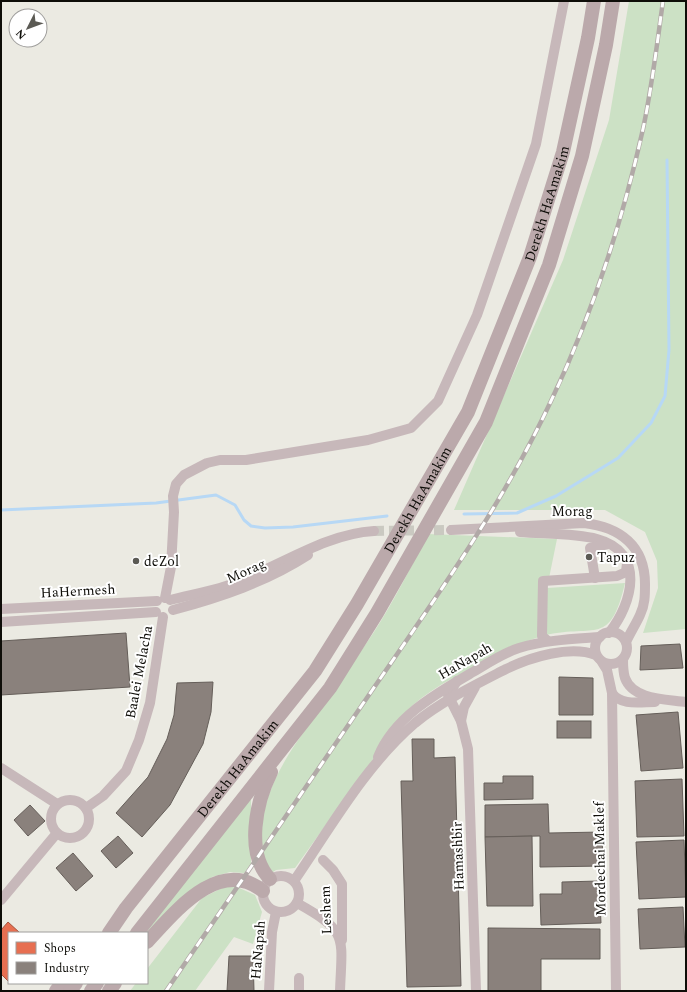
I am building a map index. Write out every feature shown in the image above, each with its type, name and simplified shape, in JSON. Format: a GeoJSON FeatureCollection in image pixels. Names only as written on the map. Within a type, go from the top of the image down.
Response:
{"type":"FeatureCollection","features":[{"type":"Feature","properties":{"kind":"highway","name":"Derekh HaAmakim"},"geometry":{"type":"LineString","coordinates":[[110,932],[126,908],[315,671],[357,604],[468,412],[530,257],[563,152],[588,38],[594,1]]}},
{"type":"Feature","properties":{"kind":"highway","name":"Derekh HaAmakim"},"geometry":{"type":"LineString","coordinates":[[138,932],[330,688],[377,613],[486,422],[549,265],[582,156],[606,45],[613,1]]}},
{"type":"Feature","properties":{"kind":"highway"},"geometry":{"type":"LineString","coordinates":[[266,885],[259,860],[255,822],[257,807],[265,783],[276,761],[294,734]]}},
{"type":"Feature","properties":{"kind":"highway"},"geometry":{"type":"LineString","coordinates":[[148,941],[183,904],[198,892],[216,883],[236,878],[266,885]]}},
{"type":"Feature","properties":{"kind":"highway"},"geometry":{"type":"LineString","coordinates":[[106,932],[126,908]]}},
{"type":"Feature","properties":{"kind":"street","name":"Baalei Melacha"},"geometry":{"type":"LineString","coordinates":[[86,808],[103,796],[126,771],[139,740],[150,702],[162,605],[171,567],[174,512],[173,496],[176,484],[184,475],[207,463],[220,460],[246,460],[368,440],[411,428],[438,401],[477,314],[536,144],[564,1]]}},
{"type":"Feature","properties":{"kind":"street","name":"Morag"},"geometry":{"type":"LineString","coordinates":[[451,530],[584,523],[608,528],[625,538],[642,561],[645,577],[644,602],[640,615],[626,642]]}},
{"type":"Feature","properties":{"kind":"street","name":"Morag"},"geometry":{"type":"LineString","coordinates":[[497,528],[535,533],[588,537],[610,544],[620,553],[627,563]]}},
{"type":"Feature","properties":{"kind":"street","name":"Morag"},"geometry":{"type":"LineString","coordinates":[[162,605],[226,586],[286,559],[353,533],[374,531]]}},
{"type":"Feature","properties":{"kind":"street","name":"Morag"},"geometry":{"type":"LineString","coordinates":[[162,605],[173,604],[173,610],[216,598],[254,584],[291,566],[324,544]]}},
{"type":"Feature","properties":{"kind":"street"},"geometry":{"type":"LineString","coordinates":[[595,578],[590,548],[593,546],[610,544]]}},
{"type":"Feature","properties":{"kind":"street"},"geometry":{"type":"LineString","coordinates":[[604,635],[619,635],[626,642],[626,651],[623,659],[613,664],[599,658],[595,645],[622,614],[630,589],[630,573],[627,563]]}},
{"type":"Feature","properties":{"kind":"street"},"geometry":{"type":"LineString","coordinates":[[548,641],[542,636],[543,581],[620,576],[627,570],[627,563]]}},
{"type":"Feature","properties":{"kind":"street","name":"HaHermesh"},"geometry":{"type":"LineString","coordinates":[[1,609],[162,605]]}},
{"type":"Feature","properties":{"kind":"street","name":"HaHermesh"},"geometry":{"type":"LineString","coordinates":[[1,622],[162,605]]}},
{"type":"Feature","properties":{"kind":"street","name":"HaNapah"},"geometry":{"type":"LineString","coordinates":[[376,763],[381,749],[401,723],[428,700],[457,681],[506,653],[548,641],[604,635]]}},
{"type":"Feature","properties":{"kind":"street","name":"HaNapah"},"geometry":{"type":"LineString","coordinates":[[294,881],[376,763],[415,723],[433,709],[477,684],[531,658],[578,651],[599,658]]}},
{"type":"Feature","properties":{"kind":"street","name":"Mordechai Maklef"},"geometry":{"type":"LineString","coordinates":[[599,658],[608,670],[612,693],[616,991]]}},
{"type":"Feature","properties":{"kind":"street","name":"Mordechai Maklef"},"geometry":{"type":"LineString","coordinates":[[613,726],[624,701],[626,688],[623,659]]}},
{"type":"Feature","properties":{"kind":"street"},"geometry":{"type":"LineString","coordinates":[[624,676],[632,688],[644,695],[686,702]]}},
{"type":"Feature","properties":{"kind":"street"},"geometry":{"type":"LineString","coordinates":[[450,700],[449,692],[457,681]]}},
{"type":"Feature","properties":{"kind":"street"},"geometry":{"type":"LineString","coordinates":[[461,721],[468,697],[477,684]]}},
{"type":"Feature","properties":{"kind":"street"},"geometry":{"type":"LineString","coordinates":[[612,693],[617,698],[624,701],[686,702]]}},
{"type":"Feature","properties":{"kind":"street","name":"Hamashbir"},"geometry":{"type":"LineString","coordinates":[[450,700],[461,721],[468,749],[476,991]]}},
{"type":"Feature","properties":{"kind":"street"},"geometry":{"type":"LineString","coordinates":[[1,768],[57,804]]}},
{"type":"Feature","properties":{"kind":"street"},"geometry":{"type":"LineString","coordinates":[[69,800],[81,803],[86,808],[89,819],[88,825],[80,835],[69,838],[58,833],[51,822],[53,809],[57,804],[69,800]]}},
{"type":"Feature","properties":{"kind":"street"},"geometry":{"type":"LineString","coordinates":[[1,900],[58,833]]}},
{"type":"Feature","properties":{"kind":"street","name":"Leshem"},"geometry":{"type":"LineString","coordinates":[[323,860],[333,870],[342,884],[340,991]]}},
{"type":"Feature","properties":{"kind":"street"},"geometry":{"type":"LineString","coordinates":[[279,876],[285,876],[294,881],[299,892],[297,903],[288,911],[276,912],[267,906],[264,902],[266,885],[279,876]]}},
{"type":"Feature","properties":{"kind":"street","name":"Leshem"},"geometry":{"type":"LineString","coordinates":[[297,903],[331,924],[338,933],[342,942]]}},
{"type":"Feature","properties":{"kind":"street","name":"HaNapah"},"geometry":{"type":"LineString","coordinates":[[269,991],[272,932],[276,912]]}},
{"type":"Feature","properties":{"kind":"street"},"geometry":{"type":"LineString","coordinates":[[299,978],[299,991]]}},
{"type":"Feature","properties":{"kind":"green space"},"geometry":{"type":"Polygon","coordinates":[[[629,1],[686,1],[686,629],[643,633],[658,588],[657,561],[645,532],[605,510],[454,510],[563,260],[609,120],[629,1]]]}},
{"type":"Feature","properties":{"kind":"green space"},"geometry":{"type":"Polygon","coordinates":[[[428,534],[557,539],[547,588],[625,583],[619,603],[613,617],[607,625],[599,629],[563,632],[546,635],[525,642],[450,679],[431,691],[407,711],[396,723],[374,758],[295,868],[276,870],[269,875],[263,850],[262,826],[266,803],[274,781],[298,740],[374,632],[402,584],[428,534]]]}},
{"type":"Feature","properties":{"kind":"green space"},"geometry":{"type":"Polygon","coordinates":[[[251,797],[251,864],[244,873],[230,872],[212,877],[148,936],[148,932],[144,932],[251,797]]]}},
{"type":"Feature","properties":{"kind":"green space"},"geometry":{"type":"Polygon","coordinates":[[[226,886],[235,886],[255,895],[262,912],[253,944],[234,937],[195,991],[130,991],[135,984],[148,984],[148,968],[202,898],[226,886]]]}},
{"type":"Feature","properties":{"kind":"building: Shops"},"geometry":{"type":"Polygon","coordinates":[[[8,922],[19,932],[8,932],[8,981],[1,974],[1,930],[8,922]]]}},
{"type":"Feature","properties":{"kind":"building: Industry"},"geometry":{"type":"Polygon","coordinates":[[[126,633],[130,687],[1,695],[1,641],[126,633]]]}},
{"type":"Feature","properties":{"kind":"building: Industry"},"geometry":{"type":"Polygon","coordinates":[[[680,644],[683,668],[640,670],[641,646],[680,644]]]}},
{"type":"Feature","properties":{"kind":"building: Industry"},"geometry":{"type":"Polygon","coordinates":[[[559,677],[593,678],[593,715],[559,715],[559,677]]]}},
{"type":"Feature","properties":{"kind":"building: Industry"},"geometry":{"type":"Polygon","coordinates":[[[213,682],[211,712],[203,744],[170,805],[142,837],[116,813],[148,777],[167,739],[174,715],[177,683],[213,682]]]}},
{"type":"Feature","properties":{"kind":"building: Industry"},"geometry":{"type":"Polygon","coordinates":[[[678,712],[683,768],[641,771],[636,715],[678,712]]]}},
{"type":"Feature","properties":{"kind":"building: Industry"},"geometry":{"type":"Polygon","coordinates":[[[557,721],[591,721],[591,738],[557,738],[557,721]]]}},
{"type":"Feature","properties":{"kind":"building: Industry"},"geometry":{"type":"Polygon","coordinates":[[[412,739],[434,739],[434,758],[455,757],[461,986],[407,987],[401,781],[413,781],[412,739]]]}},
{"type":"Feature","properties":{"kind":"building: Industry"},"geometry":{"type":"Polygon","coordinates":[[[503,776],[533,776],[533,799],[484,800],[484,783],[503,783],[503,776]]]}},
{"type":"Feature","properties":{"kind":"building: Industry"},"geometry":{"type":"Polygon","coordinates":[[[682,779],[684,836],[637,837],[635,781],[682,779]]]}},
{"type":"Feature","properties":{"kind":"building: Industry"},"geometry":{"type":"Polygon","coordinates":[[[548,804],[549,833],[602,832],[603,866],[540,867],[540,836],[485,837],[485,805],[548,804]]]}},
{"type":"Feature","properties":{"kind":"building: Industry"},"geometry":{"type":"Polygon","coordinates":[[[30,805],[45,821],[28,836],[14,820],[30,805]]]}},
{"type":"Feature","properties":{"kind":"building: Industry"},"geometry":{"type":"Polygon","coordinates":[[[118,836],[133,853],[116,868],[101,851],[118,836]]]}},
{"type":"Feature","properties":{"kind":"building: Industry"},"geometry":{"type":"Polygon","coordinates":[[[532,836],[533,906],[487,906],[485,837],[532,836]]]}},
{"type":"Feature","properties":{"kind":"building: Industry"},"geometry":{"type":"Polygon","coordinates":[[[684,840],[686,897],[639,899],[636,842],[684,840]]]}},
{"type":"Feature","properties":{"kind":"building: Industry"},"geometry":{"type":"Polygon","coordinates":[[[73,853],[93,876],[76,891],[56,868],[73,853]]]}},
{"type":"Feature","properties":{"kind":"building: Industry"},"geometry":{"type":"Polygon","coordinates":[[[599,881],[601,923],[541,925],[540,894],[562,894],[562,882],[599,881]]]}},
{"type":"Feature","properties":{"kind":"building: Industry"},"geometry":{"type":"Polygon","coordinates":[[[683,907],[685,947],[640,949],[638,909],[683,907]]]}},
{"type":"Feature","properties":{"kind":"building: Industry"},"geometry":{"type":"Polygon","coordinates":[[[488,928],[600,929],[600,959],[541,959],[541,991],[488,991],[488,928]]]}},
{"type":"Feature","properties":{"kind":"building: Industry"},"geometry":{"type":"Polygon","coordinates":[[[229,956],[253,956],[254,991],[227,991],[229,956]]]}},
{"type":"Feature","properties":{"kind":"waterway"},"geometry":{"type":"LineString","coordinates":[[464,514],[517,513],[556,496],[618,458],[651,423],[665,396],[669,350],[667,160]]}},
{"type":"Feature","properties":{"kind":"waterway"},"geometry":{"type":"LineString","coordinates":[[1,510],[156,503],[216,495],[235,505],[244,520],[251,526],[265,528],[293,527],[387,516]]}},
{"type":"Feature","properties":{"kind":"tunnel"},"geometry":{"type":"LineString","coordinates":[[374,531],[451,530]]}},
{"type":"Feature","properties":{"kind":"railway"},"geometry":{"type":"LineString","coordinates":[[166,991],[445,584],[490,513],[532,439],[566,368],[593,302],[626,199],[643,129],[652,81],[663,1]]}},
{"type":"Feature","properties":{"kind":"place","name":"Tapuz"},"geometry":{"type":"Point","coordinates":[589,557]}},
{"type":"Feature","properties":{"kind":"place","name":"deZol"},"geometry":{"type":"Point","coordinates":[136,561]}}]}
